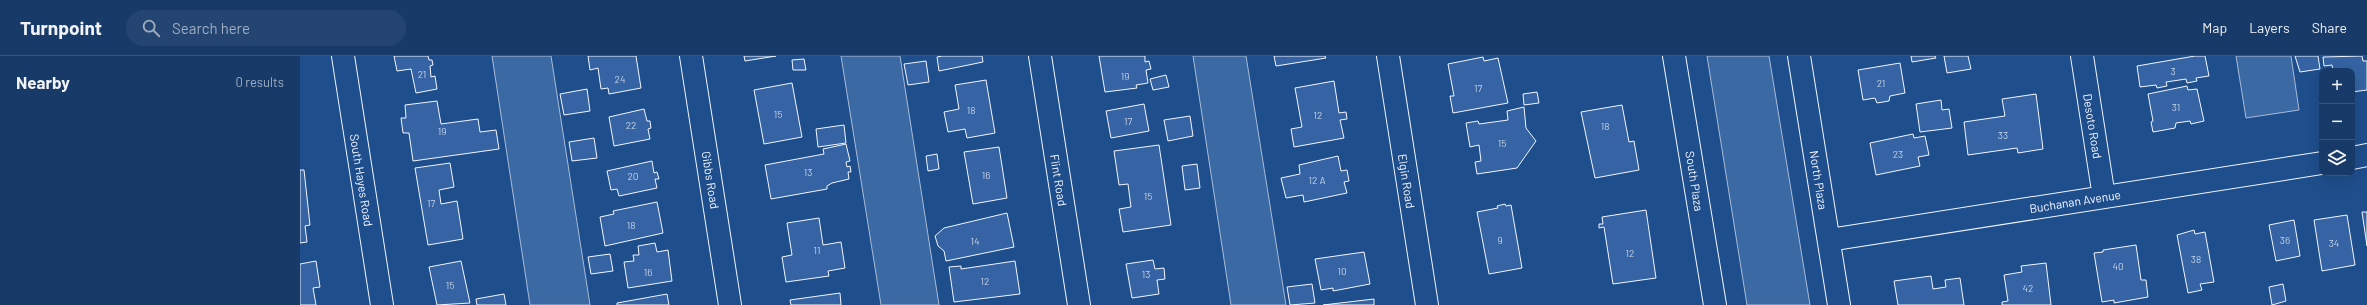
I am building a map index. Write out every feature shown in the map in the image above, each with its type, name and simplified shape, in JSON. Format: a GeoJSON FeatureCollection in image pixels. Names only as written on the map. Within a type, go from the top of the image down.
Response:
{"type":"FeatureCollection","features":[{"type":"Feature","properties":{"kind":"street","name":"South Hayes Road"},"geometry":{"type":"LineString","coordinates":[[343,56],[382,305]]}},
{"type":"Feature","properties":{"kind":"street","name":"Gibbs Road"},"geometry":{"type":"LineString","coordinates":[[691,56],[730,305]]}},
{"type":"Feature","properties":{"kind":"street","name":"Flint Road"},"geometry":{"type":"LineString","coordinates":[[1040,56],[1079,305]]}},
{"type":"Feature","properties":{"kind":"street","name":"Elgin Road"},"geometry":{"type":"LineString","coordinates":[[1388,56],[1427,305]]}},
{"type":"Feature","properties":{"kind":"street","name":"South Plaza"},"geometry":{"type":"LineString","coordinates":[[1674,56],[1715,305]]}},
{"type":"Feature","properties":{"kind":"street","name":"North Plaza"},"geometry":{"type":"LineString","coordinates":[[1799,56],[1839,305]]}},
{"type":"Feature","properties":{"kind":"street","name":"Desoto Road"},"geometry":{"type":"LineString","coordinates":[[2082,56],[2104,197]]}},
{"type":"Feature","properties":{"kind":"street"},"geometry":{"type":"LineString","coordinates":[[2355,158],[2367,156]]}},
{"type":"Feature","properties":{"kind":"street","name":"Buchanan Avenue"},"geometry":{"type":"LineString","coordinates":[[1829,240],[2319,162]]}},
{"type":"Feature","properties":{"kind":"water"},"geometry":{"type":"Polygon","coordinates":[[[492,56],[551,56],[590,305],[530,305],[492,56]]]}},
{"type":"Feature","properties":{"kind":"water"},"geometry":{"type":"Polygon","coordinates":[[[841,56],[900,56],[939,305],[881,305],[841,56]]]}},
{"type":"Feature","properties":{"kind":"water"},"geometry":{"type":"Polygon","coordinates":[[[1193,56],[1246,56],[1286,305],[1231,305],[1193,56]]]}},
{"type":"Feature","properties":{"kind":"water"},"geometry":{"type":"Polygon","coordinates":[[[1707,56],[1769,56],[1810,305],[1747,305],[1707,56]]]}},
{"type":"Feature","properties":{"kind":"water"},"geometry":{"type":"Polygon","coordinates":[[[2236,56],[2291,56],[2299,110],[2246,118],[2236,56]]]}},
{"type":"Feature","properties":{"kind":"building"},"geometry":{"type":"Polygon","coordinates":[[[394,56],[428,56],[429,60],[432,60],[433,65],[430,66],[431,77],[435,76],[437,89],[416,93],[411,69],[397,71],[394,56]]]}},
{"type":"Feature","properties":{"kind":"building"},"geometry":{"type":"Polygon","coordinates":[[[588,56],[636,56],[641,88],[609,94],[608,88],[601,89],[598,68],[590,70],[588,56]]]}},
{"type":"Feature","properties":{"kind":"building"},"geometry":{"type":"Polygon","coordinates":[[[744,56],[776,56],[745,61],[744,56]]]}},
{"type":"Feature","properties":{"kind":"building"},"geometry":{"type":"Polygon","coordinates":[[[982,56],[983,62],[939,71],[937,57],[982,56]]]}},
{"type":"Feature","properties":{"kind":"building"},"geometry":{"type":"Polygon","coordinates":[[[1099,56],[1145,56],[1145,62],[1149,61],[1151,69],[1146,70],[1148,83],[1136,85],[1137,88],[1105,92],[1099,56]]]}},
{"type":"Feature","properties":{"kind":"building"},"geometry":{"type":"Polygon","coordinates":[[[1274,56],[1325,56],[1326,58],[1276,66],[1274,56]]]}},
{"type":"Feature","properties":{"kind":"building"},"geometry":{"type":"Polygon","coordinates":[[[1911,56],[1935,56],[1936,58],[1912,62],[1911,56]]]}},
{"type":"Feature","properties":{"kind":"building"},"geometry":{"type":"Polygon","coordinates":[[[1944,56],[1968,56],[1971,69],[1947,73],[1944,56]]]}},
{"type":"Feature","properties":{"kind":"building"},"geometry":{"type":"Polygon","coordinates":[[[2195,56],[2205,56],[2209,76],[2196,78],[2197,81],[2187,83],[2186,79],[2166,82],[2167,86],[2157,88],[2156,85],[2140,87],[2137,66],[2195,56]]]}},
{"type":"Feature","properties":{"kind":"building"},"geometry":{"type":"Polygon","coordinates":[[[2295,56],[2318,56],[2319,69],[2300,72],[2295,56]]]}},
{"type":"Feature","properties":{"kind":"building"},"geometry":{"type":"Polygon","coordinates":[[[2362,56],[2363,61],[2367,61],[2367,90],[2355,92],[2355,68],[2332,68],[2332,65],[2324,66],[2323,57],[2362,56]]]}},
{"type":"Feature","properties":{"kind":"building"},"geometry":{"type":"Polygon","coordinates":[[[1483,57],[1484,61],[1498,58],[1508,103],[1453,113],[1450,96],[1454,96],[1448,64],[1483,57]]]}},
{"type":"Feature","properties":{"kind":"building"},"geometry":{"type":"Polygon","coordinates":[[[804,59],[806,70],[793,70],[792,60],[804,59]]]}},
{"type":"Feature","properties":{"kind":"building"},"geometry":{"type":"Polygon","coordinates":[[[926,61],[929,82],[908,85],[904,64],[926,61]]]}},
{"type":"Feature","properties":{"kind":"building"},"geometry":{"type":"Polygon","coordinates":[[[1900,63],[1905,93],[1890,96],[1889,101],[1877,103],[1875,98],[1863,100],[1858,70],[1900,63]]]}},
{"type":"Feature","properties":{"kind":"building"},"geometry":{"type":"Polygon","coordinates":[[[1166,75],[1169,87],[1153,90],[1150,79],[1166,75]]]}},
{"type":"Feature","properties":{"kind":"building"},"geometry":{"type":"Polygon","coordinates":[[[986,80],[995,133],[967,138],[965,129],[948,132],[944,112],[959,109],[955,85],[986,80]]]}},
{"type":"Feature","properties":{"kind":"building"},"geometry":{"type":"Polygon","coordinates":[[[1334,81],[1339,113],[1346,112],[1347,119],[1340,120],[1344,138],[1294,147],[1291,129],[1302,127],[1295,88],[1334,81]]]}},
{"type":"Feature","properties":{"kind":"building"},"geometry":{"type":"Polygon","coordinates":[[[792,83],[802,137],[764,144],[754,90],[792,83]]]}},
{"type":"Feature","properties":{"kind":"building"},"geometry":{"type":"Polygon","coordinates":[[[2187,86],[2188,90],[2197,89],[2204,121],[2191,124],[2190,121],[2176,123],[2175,128],[2153,132],[2151,122],[2153,121],[2148,94],[2187,86]]]}},
{"type":"Feature","properties":{"kind":"building"},"geometry":{"type":"Polygon","coordinates":[[[587,89],[590,111],[564,115],[560,94],[587,89]]]}},
{"type":"Feature","properties":{"kind":"building"},"geometry":{"type":"Polygon","coordinates":[[[1537,92],[1539,103],[1524,105],[1523,94],[1537,92]]]}},
{"type":"Feature","properties":{"kind":"building"},"geometry":{"type":"Polygon","coordinates":[[[2036,94],[2043,149],[2018,153],[2017,148],[1968,155],[1964,122],[2005,116],[2002,99],[2036,94]]]}},
{"type":"Feature","properties":{"kind":"building"},"geometry":{"type":"Polygon","coordinates":[[[1941,100],[1942,110],[1949,109],[1952,128],[1920,132],[1916,104],[1941,100]]]}},
{"type":"Feature","properties":{"kind":"building"},"geometry":{"type":"Polygon","coordinates":[[[437,101],[441,124],[478,119],[480,132],[496,130],[499,149],[413,161],[409,133],[403,133],[401,118],[406,118],[405,105],[437,101]]]}},
{"type":"Feature","properties":{"kind":"building"},"geometry":{"type":"Polygon","coordinates":[[[1144,104],[1149,131],[1111,138],[1106,111],[1144,104]]]}},
{"type":"Feature","properties":{"kind":"building"},"geometry":{"type":"Polygon","coordinates":[[[1622,105],[1629,142],[1634,141],[1639,170],[1595,178],[1581,112],[1622,105]]]}},
{"type":"Feature","properties":{"kind":"building"},"geometry":{"type":"Polygon","coordinates":[[[1524,107],[1526,128],[1536,141],[1517,168],[1477,174],[1475,162],[1481,161],[1479,145],[1470,147],[1466,123],[1478,121],[1479,124],[1508,120],[1507,111],[1524,107]]]}},
{"type":"Feature","properties":{"kind":"building"},"geometry":{"type":"Polygon","coordinates":[[[644,109],[647,121],[650,121],[651,128],[648,129],[650,139],[614,146],[609,117],[644,109]]]}},
{"type":"Feature","properties":{"kind":"building"},"geometry":{"type":"Polygon","coordinates":[[[1190,116],[1193,136],[1168,141],[1164,120],[1190,116]]]}},
{"type":"Feature","properties":{"kind":"building"},"geometry":{"type":"Polygon","coordinates":[[[844,125],[846,143],[818,147],[816,129],[844,125]]]}},
{"type":"Feature","properties":{"kind":"building"},"geometry":{"type":"Polygon","coordinates":[[[1913,134],[1914,138],[1925,136],[1929,155],[1918,157],[1920,166],[1876,175],[1870,143],[1913,134]]]}},
{"type":"Feature","properties":{"kind":"building"},"geometry":{"type":"Polygon","coordinates":[[[594,138],[597,158],[572,161],[569,142],[594,138]]]}},
{"type":"Feature","properties":{"kind":"building"},"geometry":{"type":"Polygon","coordinates":[[[846,144],[850,161],[846,162],[847,167],[850,166],[851,172],[848,172],[849,179],[832,183],[827,186],[827,189],[771,199],[765,165],[824,154],[823,149],[846,144]]]}},
{"type":"Feature","properties":{"kind":"building"},"geometry":{"type":"Polygon","coordinates":[[[1159,145],[1171,225],[1123,232],[1119,209],[1131,207],[1128,184],[1119,185],[1114,151],[1159,145]]]}},
{"type":"Feature","properties":{"kind":"building"},"geometry":{"type":"Polygon","coordinates":[[[999,147],[1007,198],[973,204],[964,152],[999,147]]]}},
{"type":"Feature","properties":{"kind":"building"},"geometry":{"type":"Polygon","coordinates":[[[937,154],[939,169],[928,171],[926,156],[937,154]]]}},
{"type":"Feature","properties":{"kind":"building"},"geometry":{"type":"Polygon","coordinates":[[[1338,156],[1341,171],[1347,170],[1349,181],[1344,182],[1347,193],[1304,202],[1303,195],[1286,198],[1281,178],[1300,174],[1299,165],[1338,156]]]}},
{"type":"Feature","properties":{"kind":"building"},"geometry":{"type":"Polygon","coordinates":[[[652,161],[654,173],[657,172],[659,179],[655,179],[657,188],[619,196],[617,189],[611,190],[607,171],[652,161]]]}},
{"type":"Feature","properties":{"kind":"building"},"geometry":{"type":"Polygon","coordinates":[[[450,163],[454,187],[439,190],[441,204],[457,201],[463,239],[428,245],[415,168],[450,163]]]}},
{"type":"Feature","properties":{"kind":"building"},"geometry":{"type":"Polygon","coordinates":[[[1197,164],[1200,188],[1185,190],[1182,166],[1197,164]]]}},
{"type":"Feature","properties":{"kind":"building"},"geometry":{"type":"Polygon","coordinates":[[[300,170],[304,170],[310,225],[305,226],[307,242],[300,243],[300,170]]]}},
{"type":"Feature","properties":{"kind":"building"},"geometry":{"type":"Polygon","coordinates":[[[657,202],[663,233],[605,246],[600,217],[614,214],[613,211],[657,202]]]}},
{"type":"Feature","properties":{"kind":"building"},"geometry":{"type":"Polygon","coordinates":[[[1505,204],[1506,206],[1511,205],[1522,268],[1489,274],[1477,212],[1498,208],[1497,206],[1505,204]]]}},
{"type":"Feature","properties":{"kind":"building"},"geometry":{"type":"Polygon","coordinates":[[[1646,210],[1656,278],[1613,284],[1604,227],[1599,228],[1599,224],[1603,224],[1602,217],[1646,210]]]}},
{"type":"Feature","properties":{"kind":"building"},"geometry":{"type":"Polygon","coordinates":[[[2362,212],[2367,212],[2367,246],[2362,212]]]}},
{"type":"Feature","properties":{"kind":"building"},"geometry":{"type":"Polygon","coordinates":[[[1007,213],[1014,247],[946,261],[944,251],[938,246],[935,236],[944,228],[1007,213]]]}},
{"type":"Feature","properties":{"kind":"building"},"geometry":{"type":"Polygon","coordinates":[[[2347,215],[2355,265],[2322,271],[2314,220],[2347,215]]]}},
{"type":"Feature","properties":{"kind":"building"},"geometry":{"type":"Polygon","coordinates":[[[819,218],[823,245],[841,242],[845,268],[828,271],[829,276],[786,282],[782,257],[792,255],[787,223],[819,218]]]}},
{"type":"Feature","properties":{"kind":"building"},"geometry":{"type":"Polygon","coordinates":[[[2294,220],[2300,256],[2276,261],[2269,225],[2294,220]]]}},
{"type":"Feature","properties":{"kind":"building"},"geometry":{"type":"Polygon","coordinates":[[[2194,230],[2195,234],[2205,232],[2214,282],[2200,284],[2202,290],[2188,293],[2177,235],[2194,230]]]}},
{"type":"Feature","properties":{"kind":"building"},"geometry":{"type":"Polygon","coordinates":[[[655,243],[657,252],[668,250],[672,281],[628,288],[624,262],[634,261],[633,255],[639,255],[638,246],[655,243]]]}},
{"type":"Feature","properties":{"kind":"building"},"geometry":{"type":"Polygon","coordinates":[[[2136,245],[2141,280],[2146,280],[2148,297],[2114,303],[2114,300],[2102,302],[2094,253],[2103,252],[2103,250],[2136,245]]]}},
{"type":"Feature","properties":{"kind":"building"},"geometry":{"type":"Polygon","coordinates":[[[1364,252],[1370,284],[1333,291],[1333,288],[1321,290],[1315,259],[1364,252]]]}},
{"type":"Feature","properties":{"kind":"building"},"geometry":{"type":"Polygon","coordinates":[[[610,254],[613,271],[591,274],[588,257],[610,254]]]}},
{"type":"Feature","properties":{"kind":"building"},"geometry":{"type":"Polygon","coordinates":[[[1153,260],[1155,269],[1164,268],[1165,279],[1157,280],[1159,294],[1132,298],[1126,264],[1153,260]]]}},
{"type":"Feature","properties":{"kind":"building"},"geometry":{"type":"Polygon","coordinates":[[[316,261],[320,287],[313,288],[316,305],[300,305],[300,264],[316,261]]]}},
{"type":"Feature","properties":{"kind":"building"},"geometry":{"type":"Polygon","coordinates":[[[461,261],[470,303],[437,305],[429,267],[461,261]]]}},
{"type":"Feature","properties":{"kind":"building"},"geometry":{"type":"Polygon","coordinates":[[[1015,261],[1020,294],[954,302],[949,267],[961,266],[961,269],[1015,261]]]}},
{"type":"Feature","properties":{"kind":"building"},"geometry":{"type":"Polygon","coordinates":[[[2046,263],[2051,305],[2002,305],[2002,302],[2008,301],[2004,275],[2022,272],[2021,266],[2046,263]]]}},
{"type":"Feature","properties":{"kind":"building"},"geometry":{"type":"Polygon","coordinates":[[[1931,276],[1933,289],[1946,287],[1945,280],[1960,278],[1964,305],[1898,305],[1894,281],[1931,276]]]}},
{"type":"Feature","properties":{"kind":"building"},"geometry":{"type":"Polygon","coordinates":[[[1312,284],[1315,303],[1290,305],[1287,287],[1312,284]]]}},
{"type":"Feature","properties":{"kind":"building"},"geometry":{"type":"Polygon","coordinates":[[[2283,284],[2286,301],[2272,305],[2269,287],[2283,284]]]}},
{"type":"Feature","properties":{"kind":"building"},"geometry":{"type":"Polygon","coordinates":[[[840,293],[841,305],[791,305],[790,300],[840,293]]]}},
{"type":"Feature","properties":{"kind":"building"},"geometry":{"type":"Polygon","coordinates":[[[504,294],[506,305],[477,305],[476,299],[504,294]]]}},
{"type":"Feature","properties":{"kind":"building"},"geometry":{"type":"Polygon","coordinates":[[[667,294],[669,305],[617,305],[617,303],[667,294]]]}},
{"type":"Feature","properties":{"kind":"building"},"geometry":{"type":"Polygon","coordinates":[[[1374,299],[1374,305],[1323,305],[1374,299]]]}}]}
